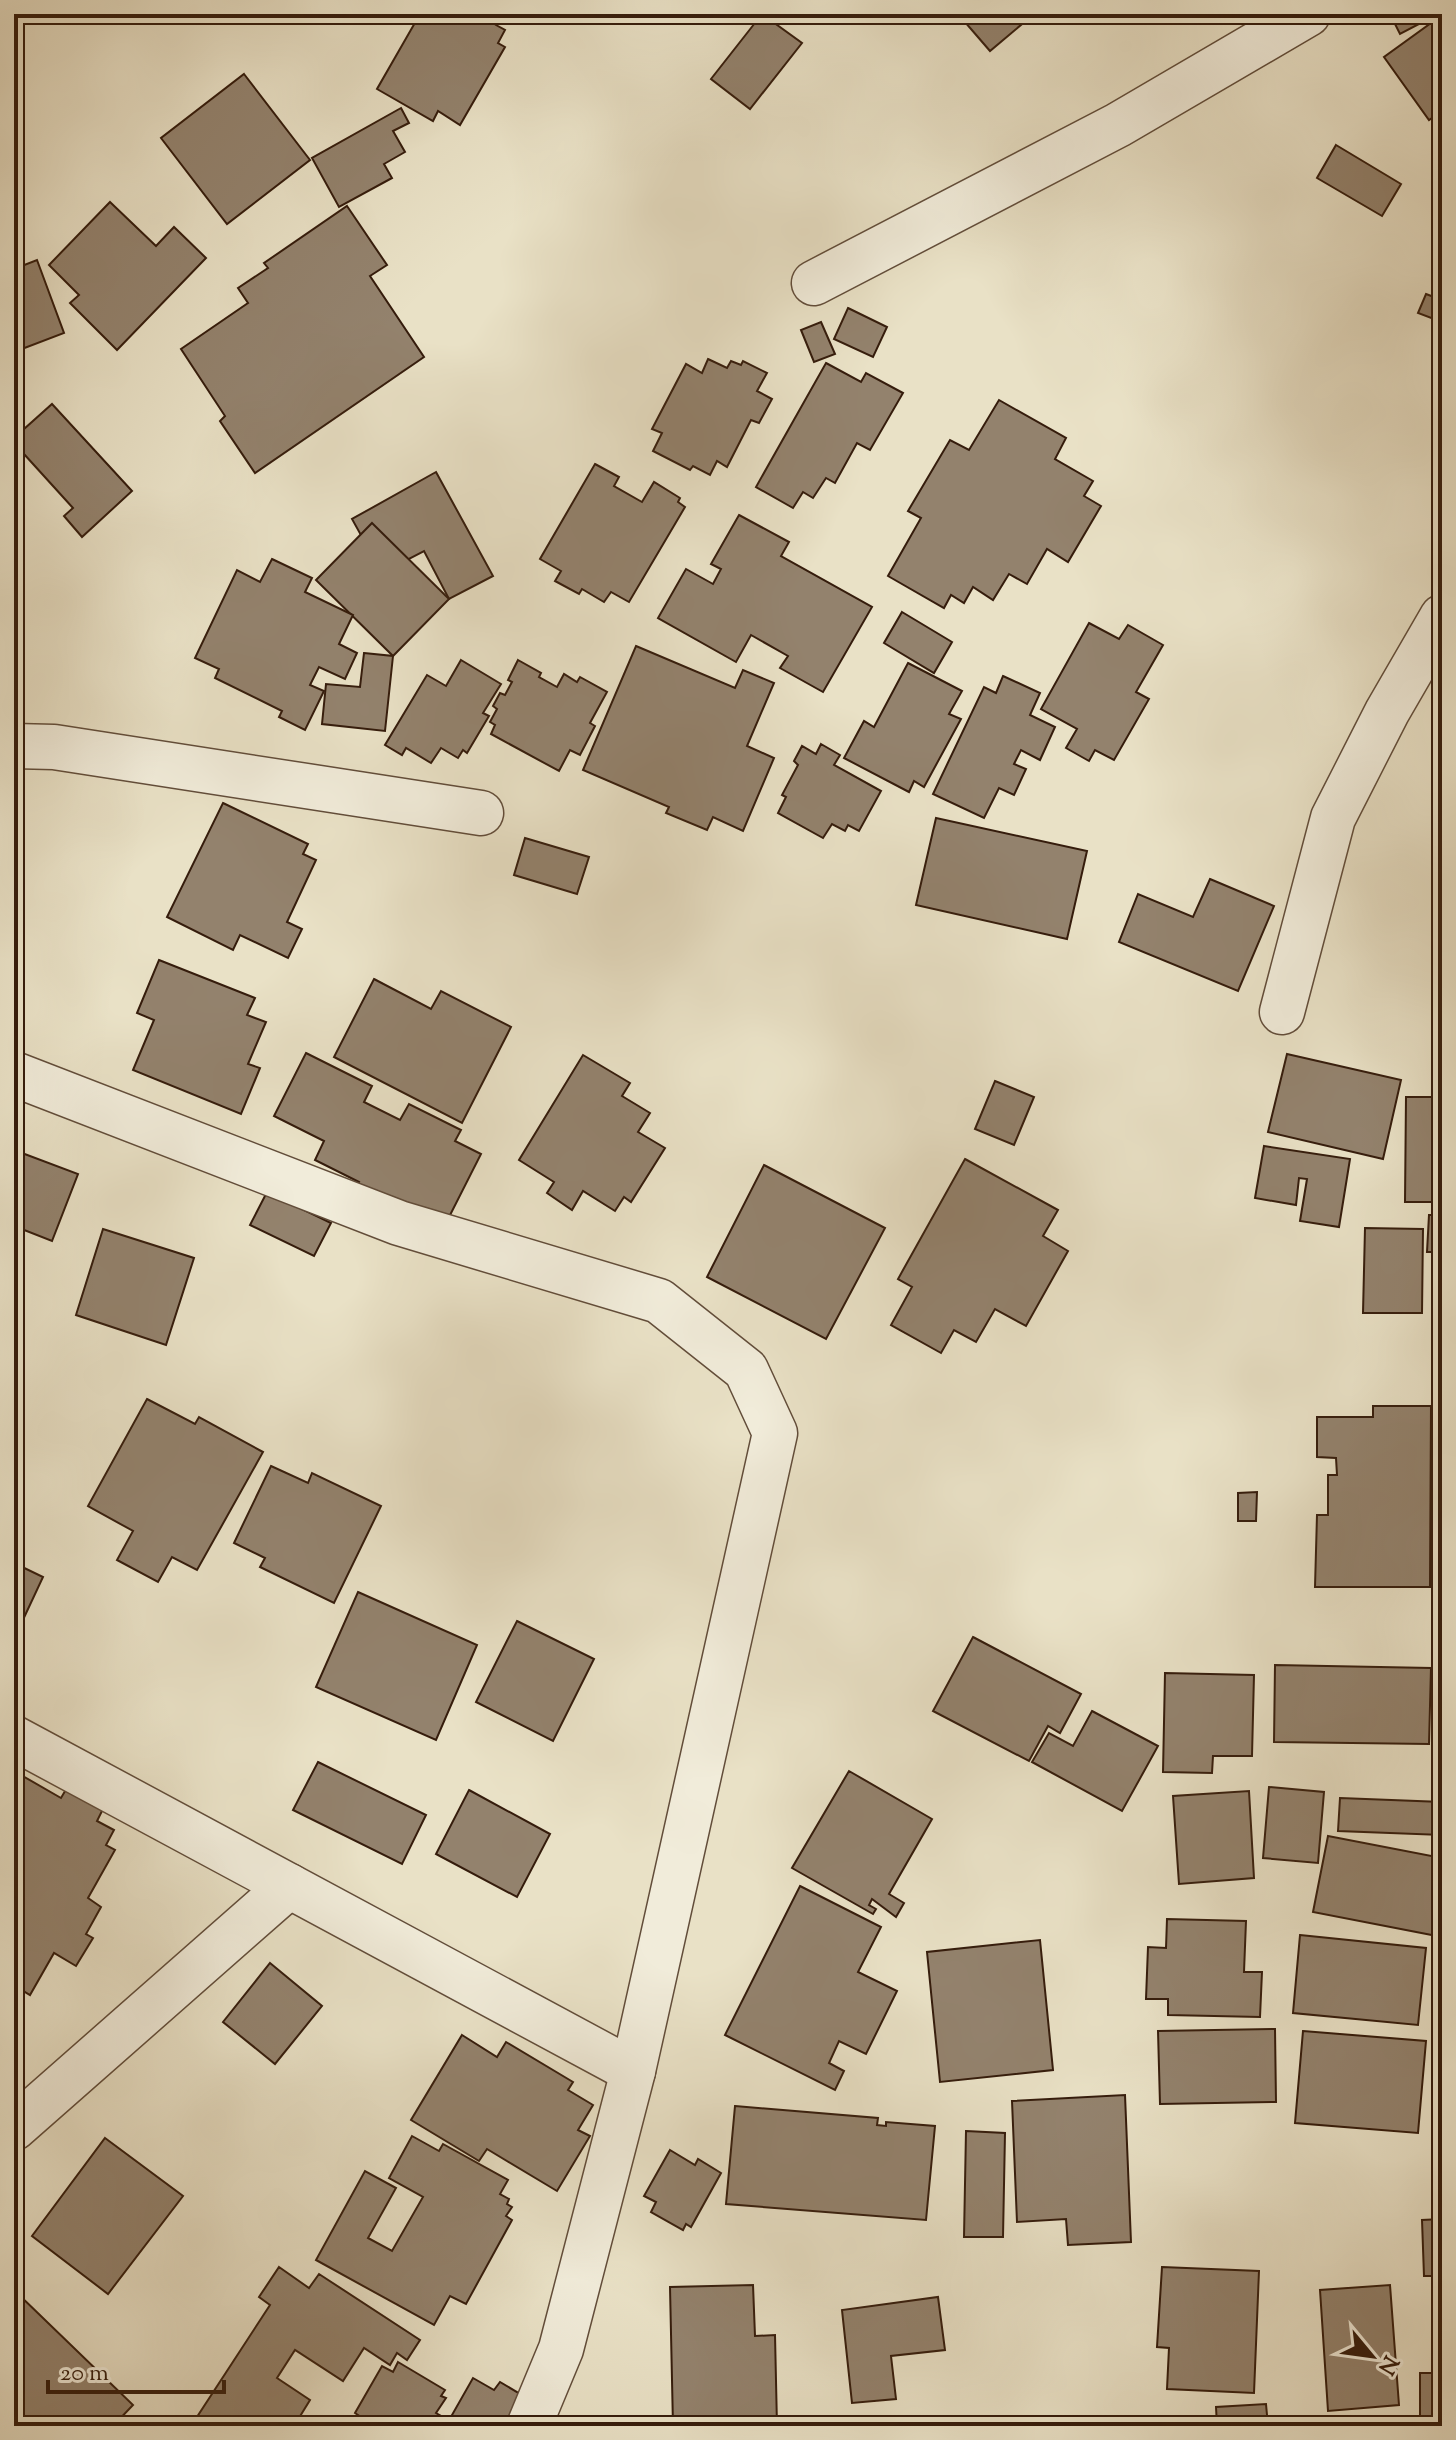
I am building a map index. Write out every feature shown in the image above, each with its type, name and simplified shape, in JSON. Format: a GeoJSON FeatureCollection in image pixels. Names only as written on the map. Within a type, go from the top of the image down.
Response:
{"type":"FeatureCollection","features":[{"type":"Feature","properties":{"kind":"street"},"geometry":{"type":"LineString","coordinates":[[814,283],[1118,125],[1308,14]]}},
{"type":"Feature","properties":{"kind":"street"},"geometry":{"type":"LineString","coordinates":[[1282,1012],[1333,818],[1387,712],[1442,617]]}},
{"type":"Feature","properties":{"kind":"street"},"geometry":{"type":"LineString","coordinates":[[14,746],[54,747],[481,813]]}},
{"type":"Feature","properties":{"kind":"street"},"geometry":{"type":"LineString","coordinates":[[14,1074],[399,1223],[659,1301],[746,1370],[775,1433],[633,2071],[561,2349],[529,2426]]}},
{"type":"Feature","properties":{"kind":"street"},"geometry":{"type":"LineString","coordinates":[[14,1738],[633,2071]]}},
{"type":"Feature","properties":{"kind":"street"},"geometry":{"type":"LineString","coordinates":[[14,2128],[289,1886]]}},
{"type":"Feature","properties":{"kind":"building"},"geometry":{"type":"Polygon","coordinates":[[[420,14],[496,14],[501,17],[496,25],[505,30],[498,43],[505,47],[460,125],[438,111],[433,121],[377,89],[420,14]]]}},
{"type":"Feature","properties":{"kind":"building"},"geometry":{"type":"Polygon","coordinates":[[[762,14],[802,43],[750,109],[711,79],[762,14]]]}},
{"type":"Feature","properties":{"kind":"building"},"geometry":{"type":"Polygon","coordinates":[[[958,14],[1034,14],[990,51],[958,14]]]}},
{"type":"Feature","properties":{"kind":"building"},"geometry":{"type":"Polygon","coordinates":[[[1390,14],[1438,14],[1400,34],[1390,14]]]}},
{"type":"Feature","properties":{"kind":"building"},"geometry":{"type":"Polygon","coordinates":[[[1438,18],[1442,25],[1442,66],[1437,70],[1442,78],[1442,111],[1429,120],[1384,57],[1438,18]]]}},
{"type":"Feature","properties":{"kind":"building"},"geometry":{"type":"Polygon","coordinates":[[[244,74],[310,160],[227,224],[161,138],[244,74]]]}},
{"type":"Feature","properties":{"kind":"building"},"geometry":{"type":"Polygon","coordinates":[[[401,108],[409,123],[393,131],[405,152],[384,164],[392,178],[339,207],[312,158],[401,108]]]}},
{"type":"Feature","properties":{"kind":"building"},"geometry":{"type":"Polygon","coordinates":[[[1336,145],[1401,184],[1382,216],[1317,178],[1336,145]]]}},
{"type":"Feature","properties":{"kind":"building"},"geometry":{"type":"Polygon","coordinates":[[[110,202],[156,246],[174,227],[206,258],[117,350],[70,303],[79,295],[49,265],[110,202]]]}},
{"type":"Feature","properties":{"kind":"building"},"geometry":{"type":"Polygon","coordinates":[[[347,206],[387,265],[370,276],[424,357],[255,473],[220,421],[225,416],[181,349],[248,303],[238,288],[268,268],[264,263],[347,206]]]}},
{"type":"Feature","properties":{"kind":"building"},"geometry":{"type":"Polygon","coordinates":[[[37,260],[64,333],[14,352],[14,269],[37,260]]]}},
{"type":"Feature","properties":{"kind":"building"},"geometry":{"type":"Polygon","coordinates":[[[1426,294],[1442,300],[1442,322],[1418,313],[1426,294]]]}},
{"type":"Feature","properties":{"kind":"building"},"geometry":{"type":"Polygon","coordinates":[[[848,308],[887,327],[873,357],[834,339],[848,308]]]}},
{"type":"Feature","properties":{"kind":"building"},"geometry":{"type":"Polygon","coordinates":[[[821,322],[835,354],[814,362],[801,330],[821,322]]]}},
{"type":"Feature","properties":{"kind":"building"},"geometry":{"type":"Polygon","coordinates":[[[708,359],[727,368],[731,361],[741,365],[743,361],[767,373],[757,391],[772,399],[759,423],[751,420],[727,467],[717,461],[710,475],[693,466],[690,470],[653,451],[662,433],[652,429],[686,364],[702,373],[708,359]]]}},
{"type":"Feature","properties":{"kind":"building"},"geometry":{"type":"Polygon","coordinates":[[[826,363],[861,382],[866,373],[903,393],[870,450],[857,443],[835,483],[826,478],[813,498],[803,492],[793,508],[756,487],[826,363]]]}},
{"type":"Feature","properties":{"kind":"building"},"geometry":{"type":"Polygon","coordinates":[[[999,400],[1066,438],[1055,459],[1093,481],[1084,496],[1101,506],[1068,562],[1047,549],[1027,584],[1009,574],[993,600],[973,587],[964,603],[951,595],[944,608],[888,576],[921,518],[908,511],[950,440],[969,450],[999,400]]]}},
{"type":"Feature","properties":{"kind":"building"},"geometry":{"type":"Polygon","coordinates":[[[52,404],[132,491],[82,537],[64,516],[73,508],[14,443],[14,438],[52,404]]]}},
{"type":"Feature","properties":{"kind":"building"},"geometry":{"type":"Polygon","coordinates":[[[595,464],[619,477],[614,486],[642,502],[654,482],[680,498],[678,502],[685,507],[629,602],[611,592],[604,602],[582,589],[579,594],[555,581],[561,571],[540,559],[595,464]]]}},
{"type":"Feature","properties":{"kind":"building"},"geometry":{"type":"Polygon","coordinates":[[[436,472],[493,576],[449,599],[424,551],[382,573],[352,519],[436,472]]]}},
{"type":"Feature","properties":{"kind":"building"},"geometry":{"type":"Polygon","coordinates":[[[739,515],[789,542],[781,556],[872,607],[823,692],[780,668],[788,656],[751,635],[736,662],[658,618],[686,569],[713,584],[721,569],[711,564],[739,515]]]}},
{"type":"Feature","properties":{"kind":"building"},"geometry":{"type":"Polygon","coordinates":[[[372,523],[449,599],[393,656],[316,580],[372,523]]]}},
{"type":"Feature","properties":{"kind":"building"},"geometry":{"type":"Polygon","coordinates":[[[272,559],[312,578],[305,592],[353,615],[339,644],[357,653],[345,679],[319,667],[310,685],[324,691],[305,730],[279,717],[282,711],[215,678],[219,669],[195,658],[237,570],[260,582],[272,559]]]}},
{"type":"Feature","properties":{"kind":"building"},"geometry":{"type":"Polygon","coordinates":[[[902,612],[952,642],[934,673],[884,643],[902,612]]]}},
{"type":"Feature","properties":{"kind":"building"},"geometry":{"type":"Polygon","coordinates":[[[1089,623],[1119,639],[1128,625],[1163,645],[1136,692],[1149,699],[1114,760],[1095,750],[1089,761],[1066,748],[1077,729],[1041,709],[1089,623]]]}},
{"type":"Feature","properties":{"kind":"building"},"geometry":{"type":"Polygon","coordinates":[[[636,646],[735,688],[743,670],[774,683],[747,746],[774,758],[743,831],[713,817],[707,830],[666,813],[669,807],[583,770],[636,646]]]}},
{"type":"Feature","properties":{"kind":"building"},"geometry":{"type":"Polygon","coordinates":[[[364,653],[393,656],[385,731],[322,724],[326,684],[360,687],[364,653]]]}},
{"type":"Feature","properties":{"kind":"building"},"geometry":{"type":"Polygon","coordinates":[[[461,660],[501,684],[483,713],[489,716],[467,753],[463,750],[458,758],[441,748],[431,763],[406,748],[402,755],[385,745],[427,675],[446,686],[461,660]]]}},
{"type":"Feature","properties":{"kind":"building"},"geometry":{"type":"Polygon","coordinates":[[[518,660],[541,673],[539,677],[557,687],[564,674],[577,682],[580,677],[607,692],[590,723],[595,726],[580,755],[570,750],[559,771],[491,734],[495,725],[490,722],[497,709],[493,706],[500,693],[505,695],[512,682],[508,680],[518,660]]]}},
{"type":"Feature","properties":{"kind":"building"},"geometry":{"type":"Polygon","coordinates":[[[908,663],[962,691],[949,714],[961,719],[924,787],[914,781],[909,792],[844,758],[864,721],[874,727],[908,663]]]}},
{"type":"Feature","properties":{"kind":"building"},"geometry":{"type":"Polygon","coordinates":[[[1003,676],[1040,693],[1030,715],[1055,727],[1040,760],[1021,750],[1014,764],[1026,769],[1014,795],[999,788],[984,818],[933,794],[984,687],[996,693],[1003,676]]]}},
{"type":"Feature","properties":{"kind":"building"},"geometry":{"type":"Polygon","coordinates":[[[821,744],[840,755],[834,765],[881,791],[859,831],[848,825],[845,831],[832,824],[823,838],[778,813],[786,797],[782,795],[798,765],[794,761],[802,746],[816,754],[821,744]]]}},
{"type":"Feature","properties":{"kind":"building"},"geometry":{"type":"Polygon","coordinates":[[[223,803],[308,844],[303,854],[316,860],[287,922],[302,929],[288,958],[240,935],[233,950],[167,917],[223,803]]]}},
{"type":"Feature","properties":{"kind":"building"},"geometry":{"type":"Polygon","coordinates":[[[936,818],[1087,851],[1067,939],[916,905],[936,818]]]}},
{"type":"Feature","properties":{"kind":"building"},"geometry":{"type":"Polygon","coordinates":[[[525,838],[589,857],[577,894],[514,875],[525,838]]]}},
{"type":"Feature","properties":{"kind":"building"},"geometry":{"type":"Polygon","coordinates":[[[1210,879],[1274,906],[1238,991],[1119,942],[1138,894],[1193,917],[1210,879]]]}},
{"type":"Feature","properties":{"kind":"building"},"geometry":{"type":"Polygon","coordinates":[[[159,960],[255,998],[247,1015],[266,1022],[248,1064],[260,1068],[241,1114],[133,1070],[154,1020],[137,1013],[159,960]]]}},
{"type":"Feature","properties":{"kind":"building"},"geometry":{"type":"Polygon","coordinates":[[[374,979],[431,1009],[441,991],[511,1027],[462,1123],[334,1057],[374,979]]]}},
{"type":"Feature","properties":{"kind":"building"},"geometry":{"type":"Polygon","coordinates":[[[306,1053],[372,1086],[364,1102],[400,1120],[409,1104],[461,1130],[455,1141],[481,1154],[444,1227],[352,1194],[359,1182],[315,1160],[324,1141],[274,1116],[306,1053]]]}},
{"type":"Feature","properties":{"kind":"building"},"geometry":{"type":"Polygon","coordinates":[[[1287,1054],[1401,1080],[1383,1159],[1268,1132],[1287,1054]]]}},
{"type":"Feature","properties":{"kind":"building"},"geometry":{"type":"Polygon","coordinates":[[[583,1055],[630,1083],[622,1096],[650,1113],[638,1132],[665,1148],[631,1202],[624,1197],[615,1211],[583,1191],[572,1210],[547,1193],[554,1182],[519,1160],[583,1055]]]}},
{"type":"Feature","properties":{"kind":"building"},"geometry":{"type":"Polygon","coordinates":[[[995,1081],[1034,1097],[1014,1145],[975,1129],[995,1081]]]}},
{"type":"Feature","properties":{"kind":"building"},"geometry":{"type":"Polygon","coordinates":[[[1406,1097],[1442,1097],[1442,1202],[1405,1202],[1406,1097]]]}},
{"type":"Feature","properties":{"kind":"building"},"geometry":{"type":"Polygon","coordinates":[[[1264,1146],[1350,1159],[1339,1227],[1300,1221],[1307,1179],[1299,1178],[1296,1205],[1255,1198],[1264,1146]]]}},
{"type":"Feature","properties":{"kind":"building"},"geometry":{"type":"Polygon","coordinates":[[[14,1150],[78,1174],[52,1241],[14,1226],[14,1150]]]}},
{"type":"Feature","properties":{"kind":"building"},"geometry":{"type":"Polygon","coordinates":[[[965,1159],[1058,1210],[1043,1236],[1068,1251],[1026,1326],[995,1309],[976,1342],[954,1330],[941,1353],[891,1325],[912,1287],[898,1279],[965,1159]]]}},
{"type":"Feature","properties":{"kind":"building"},"geometry":{"type":"Polygon","coordinates":[[[764,1165],[885,1228],[826,1339],[707,1277],[764,1165]]]}},
{"type":"Feature","properties":{"kind":"building"},"geometry":{"type":"Polygon","coordinates":[[[267,1192],[331,1223],[314,1256],[250,1225],[267,1192]]]}},
{"type":"Feature","properties":{"kind":"building"},"geometry":{"type":"Polygon","coordinates":[[[1429,1215],[1442,1215],[1442,1252],[1427,1252],[1429,1215]]]}},
{"type":"Feature","properties":{"kind":"building"},"geometry":{"type":"Polygon","coordinates":[[[1365,1228],[1423,1229],[1422,1313],[1363,1313],[1365,1228]]]}},
{"type":"Feature","properties":{"kind":"building"},"geometry":{"type":"Polygon","coordinates":[[[103,1229],[194,1258],[166,1345],[76,1315],[103,1229]]]}},
{"type":"Feature","properties":{"kind":"building"},"geometry":{"type":"Polygon","coordinates":[[[147,1399],[195,1424],[199,1417],[263,1452],[197,1570],[172,1557],[158,1582],[117,1560],[133,1531],[88,1506],[147,1399]]]}},
{"type":"Feature","properties":{"kind":"building"},"geometry":{"type":"Polygon","coordinates":[[[1373,1406],[1431,1406],[1430,1587],[1315,1587],[1317,1515],[1328,1515],[1328,1475],[1337,1475],[1336,1458],[1317,1457],[1317,1417],[1373,1417],[1373,1406]]]}},
{"type":"Feature","properties":{"kind":"building"},"geometry":{"type":"Polygon","coordinates":[[[271,1466],[308,1483],[312,1473],[381,1506],[334,1603],[260,1567],[265,1558],[234,1543],[271,1466]]]}},
{"type":"Feature","properties":{"kind":"building"},"geometry":{"type":"Polygon","coordinates":[[[1257,1492],[1256,1521],[1238,1521],[1238,1493],[1257,1492]]]}},
{"type":"Feature","properties":{"kind":"building"},"geometry":{"type":"Polygon","coordinates":[[[14,1563],[43,1577],[14,1639],[14,1563]]]}},
{"type":"Feature","properties":{"kind":"building"},"geometry":{"type":"Polygon","coordinates":[[[358,1592],[477,1645],[436,1740],[316,1687],[358,1592]]]}},
{"type":"Feature","properties":{"kind":"building"},"geometry":{"type":"Polygon","coordinates":[[[517,1621],[594,1659],[553,1741],[476,1702],[517,1621]]]}},
{"type":"Feature","properties":{"kind":"building"},"geometry":{"type":"Polygon","coordinates":[[[973,1637],[1081,1694],[1060,1733],[1048,1726],[1029,1761],[933,1711],[973,1637]]]}},
{"type":"Feature","properties":{"kind":"building"},"geometry":{"type":"Polygon","coordinates":[[[1275,1665],[1431,1668],[1429,1744],[1274,1742],[1275,1665]]]}},
{"type":"Feature","properties":{"kind":"building"},"geometry":{"type":"Polygon","coordinates":[[[1165,1673],[1254,1675],[1252,1756],[1213,1756],[1212,1773],[1163,1772],[1165,1673]]]}},
{"type":"Feature","properties":{"kind":"building"},"geometry":{"type":"Polygon","coordinates":[[[1092,1711],[1158,1746],[1122,1811],[1032,1762],[1049,1733],[1073,1746],[1092,1711]]]}},
{"type":"Feature","properties":{"kind":"building"},"geometry":{"type":"Polygon","coordinates":[[[1434,1746],[1442,1746],[1442,1795],[1434,1796],[1434,1746]]]}},
{"type":"Feature","properties":{"kind":"building"},"geometry":{"type":"Polygon","coordinates":[[[318,1762],[426,1815],[402,1864],[293,1810],[318,1762]]]}},
{"type":"Feature","properties":{"kind":"building"},"geometry":{"type":"Polygon","coordinates":[[[14,1771],[61,1798],[68,1786],[104,1807],[97,1821],[114,1830],[106,1845],[115,1850],[88,1898],[101,1907],[86,1934],[93,1938],[76,1966],[54,1953],[30,1995],[14,1988],[14,1771]]]}},
{"type":"Feature","properties":{"kind":"building"},"geometry":{"type":"Polygon","coordinates":[[[849,1771],[932,1819],[889,1894],[904,1903],[896,1917],[872,1899],[869,1905],[876,1909],[873,1914],[792,1868],[849,1771]]]}},
{"type":"Feature","properties":{"kind":"building"},"geometry":{"type":"Polygon","coordinates":[[[1269,1787],[1324,1792],[1318,1863],[1263,1858],[1269,1787]]]}},
{"type":"Feature","properties":{"kind":"building"},"geometry":{"type":"Polygon","coordinates":[[[469,1790],[550,1834],[517,1897],[436,1854],[469,1790]]]}},
{"type":"Feature","properties":{"kind":"building"},"geometry":{"type":"Polygon","coordinates":[[[1249,1791],[1254,1878],[1179,1884],[1173,1796],[1249,1791]]]}},
{"type":"Feature","properties":{"kind":"building"},"geometry":{"type":"Polygon","coordinates":[[[1340,1798],[1442,1802],[1442,1835],[1338,1831],[1340,1798]]]}},
{"type":"Feature","properties":{"kind":"building"},"geometry":{"type":"Polygon","coordinates":[[[1328,1836],[1442,1858],[1442,1937],[1313,1912],[1328,1836]]]}},
{"type":"Feature","properties":{"kind":"building"},"geometry":{"type":"Polygon","coordinates":[[[800,1886],[881,1927],[858,1972],[897,1991],[866,2054],[839,2041],[829,2063],[844,2071],[835,2090],[725,2035],[800,1886]]]}},
{"type":"Feature","properties":{"kind":"building"},"geometry":{"type":"Polygon","coordinates":[[[1167,1919],[1246,1921],[1244,1972],[1262,1972],[1260,2017],[1168,2015],[1168,1999],[1146,1999],[1148,1947],[1166,1948],[1167,1919]]]}},
{"type":"Feature","properties":{"kind":"building"},"geometry":{"type":"Polygon","coordinates":[[[1300,1935],[1426,1948],[1418,2025],[1293,2013],[1300,1935]]]}},
{"type":"Feature","properties":{"kind":"building"},"geometry":{"type":"Polygon","coordinates":[[[1040,1940],[1053,2070],[940,2082],[927,1952],[1040,1940]]]}},
{"type":"Feature","properties":{"kind":"building"},"geometry":{"type":"Polygon","coordinates":[[[270,1963],[322,2006],[275,2064],[223,2022],[270,1963]]]}},
{"type":"Feature","properties":{"kind":"building"},"geometry":{"type":"Polygon","coordinates":[[[1275,2029],[1276,2102],[1160,2104],[1158,2031],[1275,2029]]]}},
{"type":"Feature","properties":{"kind":"building"},"geometry":{"type":"Polygon","coordinates":[[[1303,2031],[1426,2041],[1418,2133],[1295,2123],[1303,2031]]]}},
{"type":"Feature","properties":{"kind":"building"},"geometry":{"type":"Polygon","coordinates":[[[462,2035],[497,2057],[506,2042],[573,2082],[568,2090],[593,2105],[578,2130],[590,2136],[557,2191],[487,2149],[479,2161],[411,2120],[462,2035]]]}},
{"type":"Feature","properties":{"kind":"building"},"geometry":{"type":"Polygon","coordinates":[[[1125,2095],[1131,2242],[1068,2245],[1066,2219],[1017,2222],[1012,2101],[1125,2095]]]}},
{"type":"Feature","properties":{"kind":"building"},"geometry":{"type":"Polygon","coordinates":[[[735,2106],[878,2118],[877,2125],[886,2126],[886,2122],[935,2126],[926,2220],[726,2204],[735,2106]]]}},
{"type":"Feature","properties":{"kind":"building"},"geometry":{"type":"Polygon","coordinates":[[[966,2131],[1005,2133],[1003,2237],[964,2237],[966,2131]]]}},
{"type":"Feature","properties":{"kind":"building"},"geometry":{"type":"Polygon","coordinates":[[[412,2136],[439,2151],[443,2144],[508,2180],[500,2194],[509,2199],[507,2204],[512,2207],[506,2216],[512,2220],[466,2304],[450,2296],[434,2325],[316,2260],[365,2171],[396,2188],[368,2238],[392,2251],[423,2197],[389,2178],[412,2136]]]}},
{"type":"Feature","properties":{"kind":"building"},"geometry":{"type":"Polygon","coordinates":[[[105,2138],[183,2196],[108,2294],[32,2236],[105,2138]]]}},
{"type":"Feature","properties":{"kind":"building"},"geometry":{"type":"Polygon","coordinates":[[[670,2150],[695,2165],[698,2159],[721,2173],[691,2227],[686,2224],[683,2230],[651,2212],[656,2202],[644,2196],[670,2150]]]}},
{"type":"Feature","properties":{"kind":"building"},"geometry":{"type":"Polygon","coordinates":[[[1442,2219],[1442,2276],[1424,2276],[1422,2220],[1442,2219]]]}},
{"type":"Feature","properties":{"kind":"building"},"geometry":{"type":"Polygon","coordinates":[[[279,2267],[309,2288],[319,2274],[420,2340],[407,2360],[397,2353],[390,2365],[364,2348],[343,2381],[295,2350],[277,2378],[310,2400],[294,2426],[205,2426],[195,2420],[270,2305],[259,2297],[279,2267]]]}},
{"type":"Feature","properties":{"kind":"building"},"geometry":{"type":"Polygon","coordinates":[[[1162,2267],[1259,2271],[1254,2393],[1167,2389],[1169,2348],[1157,2347],[1162,2267]]]}},
{"type":"Feature","properties":{"kind":"building"},"geometry":{"type":"Polygon","coordinates":[[[753,2285],[755,2336],[775,2335],[777,2426],[673,2426],[670,2287],[753,2285]]]}},
{"type":"Feature","properties":{"kind":"building"},"geometry":{"type":"Polygon","coordinates":[[[1390,2285],[1399,2405],[1328,2411],[1320,2290],[1390,2285]]]}},
{"type":"Feature","properties":{"kind":"building"},"geometry":{"type":"Polygon","coordinates":[[[14,2290],[133,2405],[113,2426],[14,2426],[14,2290]]]}},
{"type":"Feature","properties":{"kind":"building"},"geometry":{"type":"Polygon","coordinates":[[[938,2297],[945,2350],[891,2356],[896,2399],[852,2403],[842,2310],[938,2297]]]}},
{"type":"Feature","properties":{"kind":"building"},"geometry":{"type":"Polygon","coordinates":[[[398,2362],[445,2390],[441,2396],[446,2398],[436,2413],[441,2416],[436,2426],[360,2426],[364,2419],[355,2413],[382,2366],[393,2372],[398,2362]]]}},
{"type":"Feature","properties":{"kind":"building"},"geometry":{"type":"Polygon","coordinates":[[[1420,2373],[1442,2373],[1442,2426],[1420,2426],[1420,2373]]]}},
{"type":"Feature","properties":{"kind":"building"},"geometry":{"type":"Polygon","coordinates":[[[473,2378],[494,2390],[500,2382],[537,2404],[524,2426],[456,2426],[448,2422],[473,2378]]]}},
{"type":"Feature","properties":{"kind":"building"},"geometry":{"type":"Polygon","coordinates":[[[1266,2404],[1268,2426],[1217,2426],[1216,2407],[1266,2404]]]}},
{"type":"Feature","properties":{"kind":"building"},"geometry":{"type":"Polygon","coordinates":[[[302,2419],[315,2426],[298,2426],[302,2419]]]}},
{"type":"Feature","properties":{"kind":"building"},"geometry":{"type":"Polygon","coordinates":[[[322,2419],[335,2426],[318,2426],[322,2419]]]}}]}
